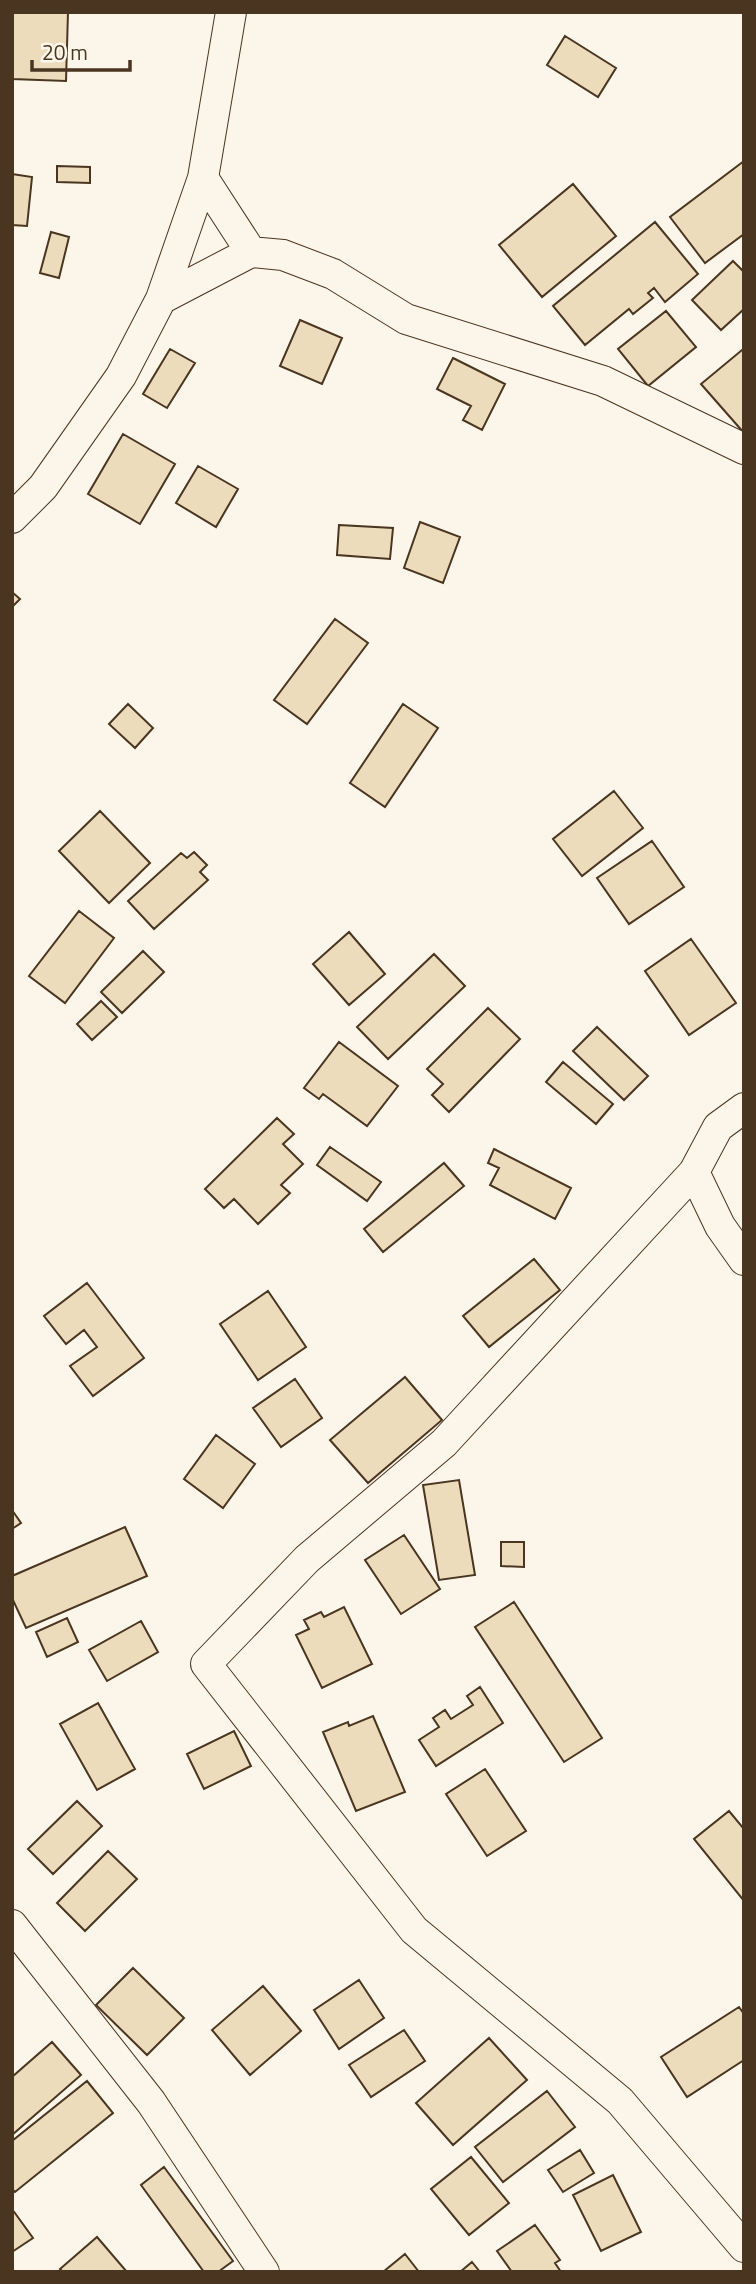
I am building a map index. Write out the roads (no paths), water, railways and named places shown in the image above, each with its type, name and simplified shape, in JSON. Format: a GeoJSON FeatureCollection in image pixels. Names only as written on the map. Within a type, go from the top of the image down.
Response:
{"type":"FeatureCollection","features":[{"type":"Feature","properties":{"kind":"street"},"geometry":{"type":"LineString","coordinates":[[12,517],[43,488],[121,376],[162,299],[203,178],[231,12]]}},
{"type":"Feature","properties":{"kind":"street"},"geometry":{"type":"LineString","coordinates":[[203,178],[251,252]]}},
{"type":"Feature","properties":{"kind":"street"},"geometry":{"type":"LineString","coordinates":[[162,299],[251,252],[283,255],[333,274],[406,319],[603,381],[744,449]]}},
{"type":"Feature","properties":{"kind":"street"},"geometry":{"type":"LineString","coordinates":[[744,1108],[719,1127],[694,1172],[444,1443],[307,1559],[206,1664],[414,1930],[620,2101],[744,2247]]}},
{"type":"Feature","properties":{"kind":"street"},"geometry":{"type":"LineString","coordinates":[[694,1172],[720,1226],[744,1260]]}},
{"type":"Feature","properties":{"kind":"street"},"geometry":{"type":"LineString","coordinates":[[12,1925],[151,2102],[264,2272]]}}]}
